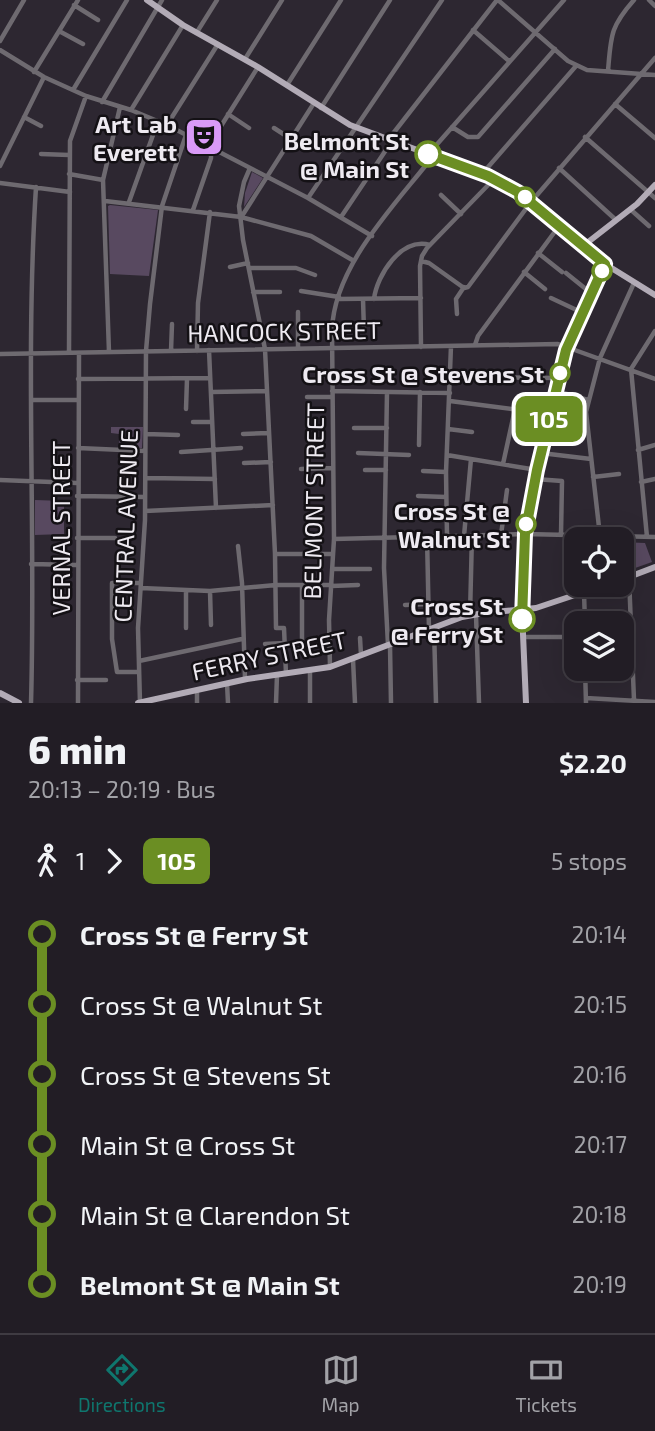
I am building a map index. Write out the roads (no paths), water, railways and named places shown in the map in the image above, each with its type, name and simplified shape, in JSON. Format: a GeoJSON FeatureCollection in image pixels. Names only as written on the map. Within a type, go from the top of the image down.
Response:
{"type":"FeatureCollection","features":[{"type":"Feature","properties":{"kind":"main road"},"geometry":{"type":"LineString","coordinates":[[147,0],[183,25],[245,59],[356,128],[493,179],[531,202],[605,264],[655,295]]}},
{"type":"Feature","properties":{"kind":"main road"},"geometry":{"type":"LineString","coordinates":[[583,246],[630,209],[655,184]]}},
{"type":"Feature","properties":{"kind":"main road"},"geometry":{"type":"LineString","coordinates":[[634,575],[655,568]]}},
{"type":"Feature","properties":{"kind":"main road","name":"FERRY STREET"},"geometry":{"type":"LineString","coordinates":[[139,703],[245,679],[330,667],[473,615],[522,611],[570,597]]}},
{"type":"Feature","properties":{"kind":"main road"},"geometry":{"type":"LineString","coordinates":[[522,611],[526,703]]}},
{"type":"Feature","properties":{"kind":"main road"},"geometry":{"type":"LineString","coordinates":[[0,693],[7,701],[19,703]]}},
{"type":"Feature","properties":{"kind":"street"},"geometry":{"type":"LineString","coordinates":[[0,41],[24,0]]}},
{"type":"Feature","properties":{"kind":"street"},"geometry":{"type":"LineString","coordinates":[[74,90],[127,0]]}},
{"type":"Feature","properties":{"kind":"street"},"geometry":{"type":"LineString","coordinates":[[102,102],[162,0]]}},
{"type":"Feature","properties":{"kind":"street"},"geometry":{"type":"LineString","coordinates":[[197,33],[217,0]]}},
{"type":"Feature","properties":{"kind":"street"},"geometry":{"type":"LineString","coordinates":[[245,59],[282,0]]}},
{"type":"Feature","properties":{"kind":"street"},"geometry":{"type":"LineString","coordinates":[[287,85],[341,0]]}},
{"type":"Feature","properties":{"kind":"street"},"geometry":{"type":"LineString","coordinates":[[241,217],[291,139],[318,105],[390,0]]}},
{"type":"Feature","properties":{"kind":"street"},"geometry":{"type":"LineString","coordinates":[[308,198],[442,0]]}},
{"type":"Feature","properties":{"kind":"street"},"geometry":{"type":"LineString","coordinates":[[341,218],[390,140],[497,0],[576,66],[587,70],[655,75]]}},
{"type":"Feature","properties":{"kind":"street","name":"BELMONT STREET"},"geometry":{"type":"LineString","coordinates":[[330,667],[334,540],[332,320],[339,298],[354,261],[430,160],[432,150],[564,0]]}},
{"type":"Feature","properties":{"kind":"street"},"geometry":{"type":"LineString","coordinates":[[608,71],[614,25],[634,0]]}},
{"type":"Feature","properties":{"kind":"street"},"geometry":{"type":"LineString","coordinates":[[649,0],[655,6]]}},
{"type":"Feature","properties":{"kind":"street"},"geometry":{"type":"LineString","coordinates":[[34,72],[76,3],[98,20]]}},
{"type":"Feature","properties":{"kind":"street"},"geometry":{"type":"LineString","coordinates":[[131,110],[183,25]]}},
{"type":"Feature","properties":{"kind":"street"},"geometry":{"type":"LineString","coordinates":[[473,30],[509,61]]}},
{"type":"Feature","properties":{"kind":"street"},"geometry":{"type":"LineString","coordinates":[[59,31],[83,44]]}},
{"type":"Feature","properties":{"kind":"street"},"geometry":{"type":"LineString","coordinates":[[167,125],[218,44]]}},
{"type":"Feature","properties":{"kind":"street"},"geometry":{"type":"LineString","coordinates":[[452,127],[468,137],[478,137],[555,49]]}},
{"type":"Feature","properties":{"kind":"street"},"geometry":{"type":"LineString","coordinates":[[0,50],[34,72],[86,96],[167,125],[308,198],[372,236]]}},
{"type":"Feature","properties":{"kind":"street"},"geometry":{"type":"LineString","coordinates":[[457,314],[456,299],[464,288],[470,285],[559,168],[655,58]]}},
{"type":"Feature","properties":{"kind":"street"},"geometry":{"type":"LineString","coordinates":[[482,174],[576,66]]}},
{"type":"Feature","properties":{"kind":"street"},"geometry":{"type":"LineString","coordinates":[[193,210],[211,158],[211,142],[258,67]]}},
{"type":"Feature","properties":{"kind":"street"},"geometry":{"type":"LineString","coordinates":[[0,166],[44,77]]}},
{"type":"Feature","properties":{"kind":"street"},"geometry":{"type":"LineString","coordinates":[[69,353],[69,155],[73,127],[86,96]]}},
{"type":"Feature","properties":{"kind":"street"},"geometry":{"type":"LineString","coordinates":[[615,104],[655,138]]}},
{"type":"Feature","properties":{"kind":"street"},"geometry":{"type":"LineString","coordinates":[[108,352],[103,180],[120,107]]}},
{"type":"Feature","properties":{"kind":"street"},"geometry":{"type":"LineString","coordinates":[[228,114],[249,128]]}},
{"type":"Feature","properties":{"kind":"street"},"geometry":{"type":"LineString","coordinates":[[24,117],[41,126]]}},
{"type":"Feature","properties":{"kind":"street"},"geometry":{"type":"LineString","coordinates":[[129,202],[158,121]]}},
{"type":"Feature","properties":{"kind":"street"},"geometry":{"type":"LineString","coordinates":[[274,128],[291,139]]}},
{"type":"Feature","properties":{"kind":"street","name":"CENTRAL AVENUE"},"geometry":{"type":"LineString","coordinates":[[139,703],[141,585],[147,478],[146,352],[162,206],[186,135]]}},
{"type":"Feature","properties":{"kind":"street"},"geometry":{"type":"LineString","coordinates":[[585,137],[655,198]]}},
{"type":"Feature","properties":{"kind":"street"},"geometry":{"type":"LineString","coordinates":[[41,154],[69,155]]}},
{"type":"Feature","properties":{"kind":"street"},"geometry":{"type":"LineString","coordinates":[[250,168],[239,206],[265,349],[276,628],[284,628],[286,674]]}},
{"type":"Feature","properties":{"kind":"street"},"geometry":{"type":"LineString","coordinates":[[559,168],[616,220]]}},
{"type":"Feature","properties":{"kind":"street"},"geometry":{"type":"LineString","coordinates":[[69,174],[103,180]]}},
{"type":"Feature","properties":{"kind":"street"},"geometry":{"type":"LineString","coordinates":[[421,346],[421,261],[430,245],[493,179]]}},
{"type":"Feature","properties":{"kind":"street"},"geometry":{"type":"LineString","coordinates":[[0,183],[70,192]]}},
{"type":"Feature","properties":{"kind":"street"},"geometry":{"type":"LineString","coordinates":[[31,703],[33,400],[30,354],[36,187]]}},
{"type":"Feature","properties":{"kind":"street"},"geometry":{"type":"LineString","coordinates":[[441,195],[461,214]]}},
{"type":"Feature","properties":{"kind":"street"},"geometry":{"type":"LineString","coordinates":[[105,201],[241,217],[311,236],[354,261]]}},
{"type":"Feature","properties":{"kind":"street"},"geometry":{"type":"LineString","coordinates":[[630,209],[649,226]]}},
{"type":"Feature","properties":{"kind":"street"},"geometry":{"type":"LineString","coordinates":[[197,351],[198,303],[210,212]]}},
{"type":"Feature","properties":{"kind":"street"},"geometry":{"type":"LineString","coordinates":[[475,345],[478,336],[559,226]]}},
{"type":"Feature","properties":{"kind":"street"},"geometry":{"type":"LineString","coordinates":[[374,299],[381,274],[400,254],[415,245],[430,245]]}},
{"type":"Feature","properties":{"kind":"street"},"geometry":{"type":"LineString","coordinates":[[538,253],[592,294]]}},
{"type":"Feature","properties":{"kind":"street"},"geometry":{"type":"LineString","coordinates":[[421,261],[428,262],[464,288]]}},
{"type":"Feature","properties":{"kind":"street"},"geometry":{"type":"LineString","coordinates":[[522,611],[525,534],[550,414],[568,346],[605,264]]}},
{"type":"Feature","properties":{"kind":"street"},"geometry":{"type":"LineString","coordinates":[[230,267],[296,268],[315,275]]}},
{"type":"Feature","properties":{"kind":"street"},"geometry":{"type":"LineString","coordinates":[[524,272],[545,289]]}},
{"type":"Feature","properties":{"kind":"street"},"geometry":{"type":"LineString","coordinates":[[599,527],[586,415],[600,358],[634,284]]}},
{"type":"Feature","properties":{"kind":"street"},"geometry":{"type":"LineString","coordinates":[[301,291],[339,298],[421,298]]}},
{"type":"Feature","properties":{"kind":"street"},"geometry":{"type":"LineString","coordinates":[[253,292],[281,292]]}},
{"type":"Feature","properties":{"kind":"street"},"geometry":{"type":"LineString","coordinates":[[551,298],[583,313]]}},
{"type":"Feature","properties":{"kind":"street"},"geometry":{"type":"LineString","coordinates":[[363,299],[364,331]]}},
{"type":"Feature","properties":{"kind":"street"},"geometry":{"type":"LineString","coordinates":[[298,312],[298,348]]}},
{"type":"Feature","properties":{"kind":"street"},"geometry":{"type":"LineString","coordinates":[[171,351],[172,324]]}},
{"type":"Feature","properties":{"kind":"street"},"geometry":{"type":"LineString","coordinates":[[647,537],[631,369],[654,333]]}},
{"type":"Feature","properties":{"kind":"street","name":"HANCOCK STREET"},"geometry":{"type":"LineString","coordinates":[[0,354],[545,344],[568,346],[655,379]]}},
{"type":"Feature","properties":{"kind":"street"},"geometry":{"type":"LineString","coordinates":[[446,536],[451,346]]}},
{"type":"Feature","properties":{"kind":"street"},"geometry":{"type":"LineString","coordinates":[[209,350],[216,508]]}},
{"type":"Feature","properties":{"kind":"street","name":"VERNAL STREET"},"geometry":{"type":"LineString","coordinates":[[78,703],[76,565],[79,353]]}},
{"type":"Feature","properties":{"kind":"street"},"geometry":{"type":"LineString","coordinates":[[451,377],[559,379]]}},
{"type":"Feature","properties":{"kind":"street"},"geometry":{"type":"LineString","coordinates":[[78,379],[210,378]]}},
{"type":"Feature","properties":{"kind":"street"},"geometry":{"type":"LineString","coordinates":[[186,409],[187,379]]}},
{"type":"Feature","properties":{"kind":"street"},"geometry":{"type":"LineString","coordinates":[[211,392],[267,391]]}},
{"type":"Feature","properties":{"kind":"street"},"geometry":{"type":"LineString","coordinates":[[556,391],[589,400]]}},
{"type":"Feature","properties":{"kind":"street"},"geometry":{"type":"LineString","coordinates":[[307,397],[387,392],[450,393]]}},
{"type":"Feature","properties":{"kind":"street"},"geometry":{"type":"LineString","coordinates":[[387,392],[385,616],[391,703]]}},
{"type":"Feature","properties":{"kind":"street"},"geometry":{"type":"LineString","coordinates":[[419,445],[420,392]]}},
{"type":"Feature","properties":{"kind":"street"},"geometry":{"type":"LineString","coordinates":[[33,400],[77,400]]}},
{"type":"Feature","properties":{"kind":"street"},"geometry":{"type":"LineString","coordinates":[[450,401],[550,414]]}},
{"type":"Feature","properties":{"kind":"street"},"geometry":{"type":"LineString","coordinates":[[503,464],[515,409]]}},
{"type":"Feature","properties":{"kind":"street"},"geometry":{"type":"LineString","coordinates":[[193,422],[212,422]]}},
{"type":"Feature","properties":{"kind":"street"},"geometry":{"type":"LineString","coordinates":[[354,428],[387,428]]}},
{"type":"Feature","properties":{"kind":"street"},"geometry":{"type":"LineString","coordinates":[[448,429],[472,432]]}},
{"type":"Feature","properties":{"kind":"street"},"geometry":{"type":"LineString","coordinates":[[243,434],[269,433]]}},
{"type":"Feature","properties":{"kind":"street"},"geometry":{"type":"LineString","coordinates":[[146,434],[178,435]]}},
{"type":"Feature","properties":{"kind":"street"},"geometry":{"type":"LineString","coordinates":[[638,450],[655,445]]}},
{"type":"Feature","properties":{"kind":"street"},"geometry":{"type":"LineString","coordinates":[[78,448],[145,451]]}},
{"type":"Feature","properties":{"kind":"street"},"geometry":{"type":"LineString","coordinates":[[181,452],[241,448]]}},
{"type":"Feature","properties":{"kind":"street"},"geometry":{"type":"LineString","coordinates":[[358,453],[409,455]]}},
{"type":"Feature","properties":{"kind":"street"},"geometry":{"type":"LineString","coordinates":[[541,453],[591,459]]}},
{"type":"Feature","properties":{"kind":"street"},"geometry":{"type":"LineString","coordinates":[[447,455],[537,470]]}},
{"type":"Feature","properties":{"kind":"street"},"geometry":{"type":"LineString","coordinates":[[464,536],[471,459]]}},
{"type":"Feature","properties":{"kind":"street"},"geometry":{"type":"LineString","coordinates":[[244,463],[271,462]]}},
{"type":"Feature","properties":{"kind":"street"},"geometry":{"type":"LineString","coordinates":[[301,469],[332,468]]}},
{"type":"Feature","properties":{"kind":"street"},"geometry":{"type":"LineString","coordinates":[[365,470],[386,470]]}},
{"type":"Feature","properties":{"kind":"street"},"geometry":{"type":"LineString","coordinates":[[423,471],[446,472]]}},
{"type":"Feature","properties":{"kind":"street"},"geometry":{"type":"LineString","coordinates":[[593,478],[619,474]]}},
{"type":"Feature","properties":{"kind":"street"},"geometry":{"type":"LineString","coordinates":[[147,478],[215,479]]}},
{"type":"Feature","properties":{"kind":"street"},"geometry":{"type":"LineString","coordinates":[[535,479],[562,481],[561,535]]}},
{"type":"Feature","properties":{"kind":"street"},"geometry":{"type":"LineString","coordinates":[[641,482],[655,479]]}},
{"type":"Feature","properties":{"kind":"street"},"geometry":{"type":"LineString","coordinates":[[0,480],[77,483]]}},
{"type":"Feature","properties":{"kind":"street"},"geometry":{"type":"LineString","coordinates":[[500,535],[507,490]]}},
{"type":"Feature","properties":{"kind":"street"},"geometry":{"type":"LineString","coordinates":[[77,496],[145,497]]}},
{"type":"Feature","properties":{"kind":"street"},"geometry":{"type":"LineString","coordinates":[[418,496],[446,497]]}},
{"type":"Feature","properties":{"kind":"street"},"geometry":{"type":"LineString","coordinates":[[145,511],[273,505]]}},
{"type":"Feature","properties":{"kind":"street"},"geometry":{"type":"LineString","coordinates":[[334,540],[564,535]]}},
{"type":"Feature","properties":{"kind":"street"},"geometry":{"type":"LineString","coordinates":[[427,536],[428,604],[436,703]]}},
{"type":"Feature","properties":{"kind":"street"},"geometry":{"type":"LineString","coordinates":[[472,536],[473,615],[479,703]]}},
{"type":"Feature","properties":{"kind":"street"},"geometry":{"type":"LineString","coordinates":[[634,537],[655,537]]}},
{"type":"Feature","properties":{"kind":"street"},"geometry":{"type":"LineString","coordinates":[[77,538],[115,538]]}},
{"type":"Feature","properties":{"kind":"street"},"geometry":{"type":"LineString","coordinates":[[238,546],[245,679]]}},
{"type":"Feature","properties":{"kind":"street"},"geometry":{"type":"LineString","coordinates":[[275,554],[333,554]]}},
{"type":"Feature","properties":{"kind":"street"},"geometry":{"type":"LineString","coordinates":[[31,564],[76,565]]}},
{"type":"Feature","properties":{"kind":"street"},"geometry":{"type":"LineString","coordinates":[[332,569],[370,569]]}},
{"type":"Feature","properties":{"kind":"street"},"geometry":{"type":"LineString","coordinates":[[139,672],[117,672],[112,640],[112,583],[210,591],[276,585],[358,585]]}},
{"type":"Feature","properties":{"kind":"street"},"geometry":{"type":"LineString","coordinates":[[265,644],[302,642],[302,585]]}},
{"type":"Feature","properties":{"kind":"street"},"geometry":{"type":"LineString","coordinates":[[186,590],[186,628]]}},
{"type":"Feature","properties":{"kind":"street"},"geometry":{"type":"LineString","coordinates":[[210,591],[211,625]]}},
{"type":"Feature","properties":{"kind":"street"},"geometry":{"type":"LineString","coordinates":[[626,597],[634,701]]}},
{"type":"Feature","properties":{"kind":"street"},"geometry":{"type":"LineString","coordinates":[[405,605],[428,604]]}},
{"type":"Feature","properties":{"kind":"street"},"geometry":{"type":"LineString","coordinates":[[523,637],[563,637]]}},
{"type":"Feature","properties":{"kind":"street"},"geometry":{"type":"LineString","coordinates":[[360,638],[362,656]]}},
{"type":"Feature","properties":{"kind":"street"},"geometry":{"type":"LineString","coordinates":[[139,661],[243,639]]}},
{"type":"Feature","properties":{"kind":"street"},"geometry":{"type":"LineString","coordinates":[[353,659],[355,703]]}},
{"type":"Feature","properties":{"kind":"street"},"geometry":{"type":"LineString","coordinates":[[310,670],[310,703]]}},
{"type":"Feature","properties":{"kind":"street"},"geometry":{"type":"LineString","coordinates":[[276,703],[277,675]]}},
{"type":"Feature","properties":{"kind":"street"},"geometry":{"type":"LineString","coordinates":[[77,680],[106,680]]}},
{"type":"Feature","properties":{"kind":"street"},"geometry":{"type":"LineString","coordinates":[[585,681],[586,700],[655,702]]}},
{"type":"Feature","properties":{"kind":"street"},"geometry":{"type":"LineString","coordinates":[[227,683],[228,703]]}},
{"type":"Feature","properties":{"kind":"street"},"geometry":{"type":"LineString","coordinates":[[197,690],[197,703]]}},
{"type":"Feature","properties":{"kind":"place","name":"Art Lab Everett"},"geometry":{"type":"Point","coordinates":[204,137]}},
{"type":"Feature","properties":{"kind":"place","name":"Belmont St @ Main St"},"geometry":{"type":"Point","coordinates":[428,154]}},
{"type":"Feature","properties":{"kind":"place","name":"Cross St @ Stevens St"},"geometry":{"type":"Point","coordinates":[560,373]}},
{"type":"Feature","properties":{"kind":"place","name":"Cross St @ Walnut St"},"geometry":{"type":"Point","coordinates":[526,524]}},
{"type":"Feature","properties":{"kind":"place","name":"Cross St @ Ferry St"},"geometry":{"type":"Point","coordinates":[522,619]}}]}
